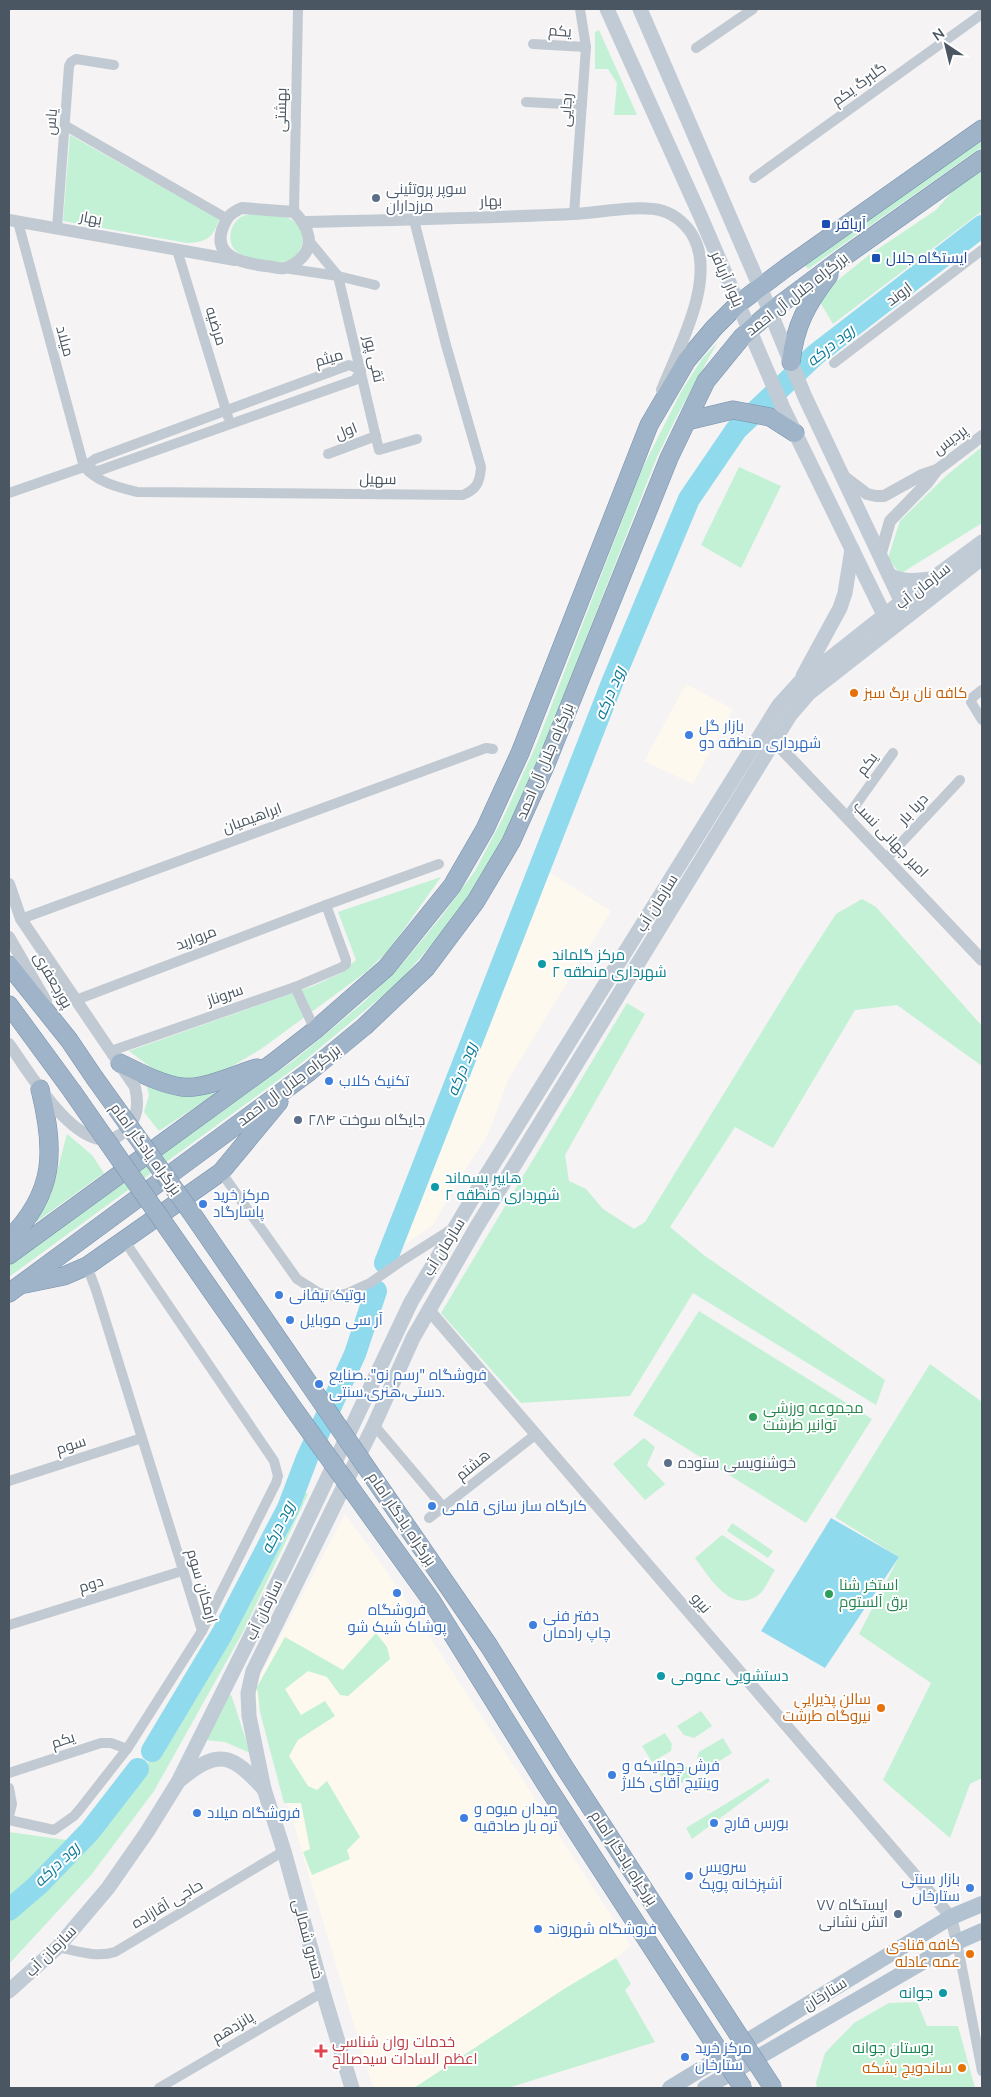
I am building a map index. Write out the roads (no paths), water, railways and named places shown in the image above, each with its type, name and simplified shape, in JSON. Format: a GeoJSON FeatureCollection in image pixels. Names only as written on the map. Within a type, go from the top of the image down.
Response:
{"type":"FeatureCollection","features":[{"type":"Feature","properties":{"kind":"highway","name":"بزرگراه جلال آل احمد"},"geometry":{"type":"LineString","coordinates":[[9,1255],[274,1062],[315,1030],[386,968],[452,886],[485,829],[520,752],[649,425],[687,360],[714,328],[738,304],[982,129]]}},
{"type":"Feature","properties":{"kind":"highway","name":"بزرگراه جلال آل احمد"},"geometry":{"type":"LineString","coordinates":[[14,1289],[297,1081],[365,1026],[426,968],[476,901],[510,842],[542,772],[669,458],[706,381],[749,329],[770,312],[841,259],[982,160]]}},
{"type":"Feature","properties":{"kind":"highway"},"geometry":{"type":"LineString","coordinates":[[791,362],[793,342],[804,311],[841,259]]}},
{"type":"Feature","properties":{"kind":"highway"},"geometry":{"type":"LineString","coordinates":[[687,421],[733,410],[776,413],[795,433]]}},
{"type":"Feature","properties":{"kind":"highway"},"geometry":{"type":"LineString","coordinates":[[604,539],[615,534],[626,540],[631,552]]}},
{"type":"Feature","properties":{"kind":"highway","name":"بزرگراه یادگار امام"},"geometry":{"type":"LineString","coordinates":[[9,965],[69,1040],[193,1215],[489,1646],[565,1768],[773,2088]]}},
{"type":"Feature","properties":{"kind":"highway","name":"بزرگراه یادگار امام"},"geometry":{"type":"LineString","coordinates":[[9,1006],[72,1090],[293,1408],[431,1600],[545,1783],[743,2088]]}},
{"type":"Feature","properties":{"kind":"highway"},"geometry":{"type":"LineString","coordinates":[[115,1057],[152,1078],[183,1087],[205,1084],[274,1062]]}},
{"type":"Feature","properties":{"kind":"highway"},"geometry":{"type":"LineString","coordinates":[[14,1289],[64,1276],[86,1266],[221,1172],[297,1081]]}},
{"type":"Feature","properties":{"kind":"highway"},"geometry":{"type":"LineString","coordinates":[[9,1239],[31,1213],[40,1197],[45,1180],[50,1149],[50,1134],[40,1089]]}},
{"type":"Feature","properties":{"kind":"main road"},"geometry":{"type":"LineString","coordinates":[[600,9],[613,23]]}},
{"type":"Feature","properties":{"kind":"main road","name":"بلوار آریافر"},"geometry":{"type":"LineString","coordinates":[[607,9],[768,374],[776,413]]}},
{"type":"Feature","properties":{"kind":"main road","name":"بلوار آریافر"},"geometry":{"type":"LineString","coordinates":[[640,9],[760,287],[805,397],[905,608]]}},
{"type":"Feature","properties":{"kind":"main road"},"geometry":{"type":"LineString","coordinates":[[795,433],[888,622]]}},
{"type":"Feature","properties":{"kind":"main road","name":"سازمان آب"},"geometry":{"type":"LineString","coordinates":[[905,608],[932,579],[982,542]]}},
{"type":"Feature","properties":{"kind":"main road"},"geometry":{"type":"LineString","coordinates":[[799,683],[840,608],[845,593],[852,549]]}},
{"type":"Feature","properties":{"kind":"main road","name":"سازمان آب"},"geometry":{"type":"LineString","coordinates":[[264,1789],[249,1716],[248,1693],[253,1671],[376,1421],[428,1309],[790,715],[809,693],[905,608],[982,558]]}},
{"type":"Feature","properties":{"kind":"main road"},"geometry":{"type":"LineString","coordinates":[[889,575],[897,580],[932,579]]}},
{"type":"Feature","properties":{"kind":"main road","name":"سازمان آب"},"geometry":{"type":"LineString","coordinates":[[9,1991],[58,1947],[108,1888],[147,1832],[178,1782],[283,1572],[364,1404],[410,1302],[779,705],[799,683],[888,622]]}},
{"type":"Feature","properties":{"kind":"main road"},"geometry":{"type":"LineString","coordinates":[[764,730],[775,742]]}},
{"type":"Feature","properties":{"kind":"main road"},"geometry":{"type":"LineString","coordinates":[[364,1404],[376,1421]]}},
{"type":"Feature","properties":{"kind":"main road"},"geometry":{"type":"LineString","coordinates":[[290,1557],[306,1565]]}},
{"type":"Feature","properties":{"kind":"main road"},"geometry":{"type":"LineString","coordinates":[[283,1572],[298,1579]]}},
{"type":"Feature","properties":{"kind":"main road"},"geometry":{"type":"LineString","coordinates":[[178,1782],[205,1763],[213,1759],[223,1759],[232,1760],[241,1766],[264,1789]]}},
{"type":"Feature","properties":{"kind":"main road","name":"خسرو شمالی"},"geometry":{"type":"LineString","coordinates":[[264,1789],[284,1851],[352,2088]]}},
{"type":"Feature","properties":{"kind":"main road","name":"ستارخان"},"geometry":{"type":"LineString","coordinates":[[670,2088],[951,1917],[982,1904]]}},
{"type":"Feature","properties":{"kind":"main road","name":"ستارخان"},"geometry":{"type":"LineString","coordinates":[[705,2088],[957,1942],[982,1931]]}},
{"type":"Feature","properties":{"kind":"street","name":"بهشتی"},"geometry":{"type":"LineString","coordinates":[[294,212],[298,9]]}},
{"type":"Feature","properties":{"kind":"street","name":"رجایی"},"geometry":{"type":"LineString","coordinates":[[574,214],[586,47],[580,9]]}},
{"type":"Feature","properties":{"kind":"street"},"geometry":{"type":"LineString","coordinates":[[696,48],[753,9]]}},
{"type":"Feature","properties":{"kind":"street","name":"گلبرگ یکم"},"geometry":{"type":"LineString","coordinates":[[754,178],[982,14]]}},
{"type":"Feature","properties":{"kind":"street","name":"یکم"},"geometry":{"type":"LineString","coordinates":[[533,44],[586,47]]}},
{"type":"Feature","properties":{"kind":"street","name":"یاس"},"geometry":{"type":"LineString","coordinates":[[57,228],[69,66],[76,59],[114,65]]}},
{"type":"Feature","properties":{"kind":"street"},"geometry":{"type":"LineString","coordinates":[[526,102],[582,105]]}},
{"type":"Feature","properties":{"kind":"street"},"geometry":{"type":"LineString","coordinates":[[66,126],[226,218]]}},
{"type":"Feature","properties":{"kind":"street"},"geometry":{"type":"LineString","coordinates":[[196,254],[220,237],[226,218],[233,212],[247,208],[294,212],[304,222],[310,242],[338,276]]}},
{"type":"Feature","properties":{"kind":"street","name":"بهار"},"geometry":{"type":"LineString","coordinates":[[304,222],[574,214],[644,209],[663,211],[677,218],[688,229],[697,247],[700,260],[699,284],[691,318],[649,425]]}},
{"type":"Feature","properties":{"kind":"street","name":"سهیل"},"geometry":{"type":"LineString","coordinates":[[84,467],[93,477],[137,492],[463,495],[474,490],[481,480],[481,467],[446,345],[414,220]]}},
{"type":"Feature","properties":{"kind":"street","name":"بهار"},"geometry":{"type":"LineString","coordinates":[[13,221],[235,260]]}},
{"type":"Feature","properties":{"kind":"street","name":"میلاد"},"geometry":{"type":"LineString","coordinates":[[13,221],[84,467]]}},
{"type":"Feature","properties":{"kind":"street"},"geometry":{"type":"LineString","coordinates":[[220,237],[226,251],[235,260],[338,276],[375,285]]}},
{"type":"Feature","properties":{"kind":"street"},"geometry":{"type":"LineString","coordinates":[[284,268],[293,265],[300,259],[306,252],[310,242]]}},
{"type":"Feature","properties":{"kind":"street","name":"مرضیه"},"geometry":{"type":"LineString","coordinates":[[177,250],[230,423]]}},
{"type":"Feature","properties":{"kind":"street","name":"اروند"},"geometry":{"type":"LineString","coordinates":[[834,363],[982,250]]}},
{"type":"Feature","properties":{"kind":"street","name":"تقی پور"},"geometry":{"type":"LineString","coordinates":[[338,276],[379,450],[417,439]]}},
{"type":"Feature","properties":{"kind":"street","name":"میثم"},"geometry":{"type":"LineString","coordinates":[[349,365],[361,370],[355,380],[98,471],[84,467],[95,460],[349,365]]}},
{"type":"Feature","properties":{"kind":"street","name":"اول"},"geometry":{"type":"LineString","coordinates":[[328,454],[376,436]]}},
{"type":"Feature","properties":{"kind":"street","name":"پردیس"},"geometry":{"type":"LineString","coordinates":[[937,470],[982,436]]}},
{"type":"Feature","properties":{"kind":"street"},"geometry":{"type":"LineString","coordinates":[[9,493],[84,467]]}},
{"type":"Feature","properties":{"kind":"street"},"geometry":{"type":"LineString","coordinates":[[840,473],[861,490],[876,496],[884,496],[922,475],[937,470]]}},
{"type":"Feature","properties":{"kind":"street"},"geometry":{"type":"LineString","coordinates":[[880,556],[890,521],[928,482],[937,470]]}},
{"type":"Feature","properties":{"kind":"street"},"geometry":{"type":"LineString","coordinates":[[982,690],[973,697],[971,702],[982,720]]}},
{"type":"Feature","properties":{"kind":"street","name":"امیر جهانی نسب"},"geometry":{"type":"LineString","coordinates":[[775,742],[982,960]]}},
{"type":"Feature","properties":{"kind":"street","name":"ابراهیمیان"},"geometry":{"type":"LineString","coordinates":[[21,919],[486,748],[493,749]]}},
{"type":"Feature","properties":{"kind":"street","name":"یکم"},"geometry":{"type":"LineString","coordinates":[[847,817],[893,753]]}},
{"type":"Feature","properties":{"kind":"street","name":"دریا بار"},"geometry":{"type":"LineString","coordinates":[[887,858],[960,780]]}},
{"type":"Feature","properties":{"kind":"street","name":"مروارید"},"geometry":{"type":"LineString","coordinates":[[76,1000],[439,864]]}},
{"type":"Feature","properties":{"kind":"street"},"geometry":{"type":"LineString","coordinates":[[9,884],[21,919],[135,1087],[138,1102],[135,1116],[127,1129],[113,1138],[97,1139],[86,1136],[77,1130],[61,1115],[40,1089],[9,1044]]}},
{"type":"Feature","properties":{"kind":"street","name":"سروناز"},"geometry":{"type":"LineString","coordinates":[[115,1057],[295,987],[346,964],[326,905]]}},
{"type":"Feature","properties":{"kind":"street","name":"پورجعفری"},"geometry":{"type":"LineString","coordinates":[[9,937],[69,1040]]}},
{"type":"Feature","properties":{"kind":"street"},"geometry":{"type":"LineString","coordinates":[[295,987],[315,1030]]}},
{"type":"Feature","properties":{"kind":"street"},"geometry":{"type":"LineString","coordinates":[[221,1172],[297,1279],[319,1293],[336,1296],[370,1283],[457,1227]]}},
{"type":"Feature","properties":{"kind":"street"},"geometry":{"type":"LineString","coordinates":[[124,1240],[274,1461],[277,1470],[276,1483],[202,1631]]}},
{"type":"Feature","properties":{"kind":"street","name":"ارمکان سوم"},"geometry":{"type":"LineString","coordinates":[[9,1820],[50,1830],[58,1828],[74,1816],[127,1749],[202,1631],[86,1266]]}},
{"type":"Feature","properties":{"kind":"street","name":"نیرو"},"geometry":{"type":"LineString","coordinates":[[428,1309],[951,1917]]}},
{"type":"Feature","properties":{"kind":"street"},"geometry":{"type":"LineString","coordinates":[[376,1421],[444,1508]]}},
{"type":"Feature","properties":{"kind":"street","name":"هشتم"},"geometry":{"type":"LineString","coordinates":[[429,1518],[535,1435]]}},
{"type":"Feature","properties":{"kind":"street","name":"سوم"},"geometry":{"type":"LineString","coordinates":[[9,1481],[142,1438]]}},
{"type":"Feature","properties":{"kind":"street","name":"دوم"},"geometry":{"type":"LineString","coordinates":[[9,1624],[182,1571]]}},
{"type":"Feature","properties":{"kind":"street","name":"یکم"},"geometry":{"type":"LineString","coordinates":[[9,1773],[101,1743],[111,1743],[127,1749]]}},
{"type":"Feature","properties":{"kind":"street"},"geometry":{"type":"LineString","coordinates":[[9,1788],[12,1804],[9,1816]]}},
{"type":"Feature","properties":{"kind":"street","name":"حاجی آقازاده"},"geometry":{"type":"LineString","coordinates":[[58,1947],[102,1955],[115,1952],[284,1851]]}},
{"type":"Feature","properties":{"kind":"street"},"geometry":{"type":"LineString","coordinates":[[951,1917],[981,2055],[982,2071]]}},
{"type":"Feature","properties":{"kind":"street","name":"پانزدهم"},"geometry":{"type":"LineString","coordinates":[[159,2088],[323,1992]]}},
{"type":"Feature","properties":{"kind":"water","name":"استخر شنا برق آلستوم"},"geometry":{"type":"Polygon","coordinates":[[[831,1518],[899,1557],[825,1668],[761,1631],[831,1518]]]}},
{"type":"Feature","properties":{"kind":"waterway","name":"رود درکه"},"geometry":{"type":"LineString","coordinates":[[385,1263],[612,683],[689,499],[736,430],[815,355],[982,226]]}},
{"type":"Feature","properties":{"kind":"waterway","name":"رود درکه"},"geometry":{"type":"LineString","coordinates":[[152,1751],[222,1634],[288,1508],[307,1458],[355,1354],[376,1291]]}},
{"type":"Feature","properties":{"kind":"waterway","name":"رود درکه"},"geometry":{"type":"LineString","coordinates":[[9,1910],[38,1885],[90,1831],[138,1769]]}},
{"type":"Feature","properties":{"kind":"place","name":"سوپر پروتئینی مرزداران"},"geometry":{"type":"Point","coordinates":[376,198]}},
{"type":"Feature","properties":{"kind":"place","name":"آریافر"},"geometry":{"type":"Point","coordinates":[826,224]}},
{"type":"Feature","properties":{"kind":"place","name":"ایستگاه جلال"},"geometry":{"type":"Point","coordinates":[876,258]}},
{"type":"Feature","properties":{"kind":"place","name":"کافه نان برگ سبز"},"geometry":{"type":"Point","coordinates":[854,693]}},
{"type":"Feature","properties":{"kind":"place","name":"بازار گل شهرداری منطقه دو"},"geometry":{"type":"Point","coordinates":[689,735]}},
{"type":"Feature","properties":{"kind":"place","name":"مرکز گلماند شهرداری منطقه ۲"},"geometry":{"type":"Point","coordinates":[542,964]}},
{"type":"Feature","properties":{"kind":"place","name":"تکنیک کلاب"},"geometry":{"type":"Point","coordinates":[329,1081]}},
{"type":"Feature","properties":{"kind":"place","name":"جایگاه سوخت ۲۸۴"},"geometry":{"type":"Point","coordinates":[298,1120]}},
{"type":"Feature","properties":{"kind":"place","name":"هایپر پسماند شهرداری منطقه ۲"},"geometry":{"type":"Point","coordinates":[435,1187]}},
{"type":"Feature","properties":{"kind":"place","name":"مرکز خرید پاسارگاد"},"geometry":{"type":"Point","coordinates":[203,1204]}},
{"type":"Feature","properties":{"kind":"place","name":"بوتیک تیفانی"},"geometry":{"type":"Point","coordinates":[279,1295]}},
{"type":"Feature","properties":{"kind":"place","name":"آر سی موبایل"},"geometry":{"type":"Point","coordinates":[290,1320]}},
{"type":"Feature","properties":{"kind":"place","name":"فروشگاه \"رسم نو\"..صنایع دستی،هنری،سنتی."},"geometry":{"type":"Point","coordinates":[319,1384]}},
{"type":"Feature","properties":{"kind":"place","name":"مجموعه ورزشی توانیر طرشت"},"geometry":{"type":"Point","coordinates":[753,1417]}},
{"type":"Feature","properties":{"kind":"place","name":"خوشنویسی ستوده"},"geometry":{"type":"Point","coordinates":[668,1463]}},
{"type":"Feature","properties":{"kind":"place","name":"کارگاه ساز سازی قلمی"},"geometry":{"type":"Point","coordinates":[432,1506]}},
{"type":"Feature","properties":{"kind":"place","name":"فروشگاه پوشاک شیک شو"},"geometry":{"type":"Point","coordinates":[397,1593]}},
{"type":"Feature","properties":{"kind":"place","name":"استخر شنا برق آلستوم"},"geometry":{"type":"Point","coordinates":[829,1594]}},
{"type":"Feature","properties":{"kind":"place","name":"دفتر فنی چاپ رادمان"},"geometry":{"type":"Point","coordinates":[533,1625]}},
{"type":"Feature","properties":{"kind":"place","name":"دستشویی عمومی"},"geometry":{"type":"Point","coordinates":[661,1676]}},
{"type":"Feature","properties":{"kind":"place","name":"سالن پذیرایی نیروگاه طرشت"},"geometry":{"type":"Point","coordinates":[881,1708]}},
{"type":"Feature","properties":{"kind":"place","name":"فرش چهلتیکه و وینتیج آقای کلاژ"},"geometry":{"type":"Point","coordinates":[612,1775]}},
{"type":"Feature","properties":{"kind":"place","name":"فروشگاه میلاد"},"geometry":{"type":"Point","coordinates":[197,1813]}},
{"type":"Feature","properties":{"kind":"place","name":"میدان میوه و تره بار صادقیه"},"geometry":{"type":"Point","coordinates":[464,1818]}},
{"type":"Feature","properties":{"kind":"place","name":"بورس قارچ"},"geometry":{"type":"Point","coordinates":[714,1823]}},
{"type":"Feature","properties":{"kind":"place","name":"سرویس آشپزخانه پوپک"},"geometry":{"type":"Point","coordinates":[689,1876]}},
{"type":"Feature","properties":{"kind":"place","name":"بازار سنتی ستارخان"},"geometry":{"type":"Point","coordinates":[970,1888]}},
{"type":"Feature","properties":{"kind":"place","name":"ایستگاه ۷۷ اتش نشانی"},"geometry":{"type":"Point","coordinates":[898,1914]}},
{"type":"Feature","properties":{"kind":"place","name":"فروشگاه شهروند"},"geometry":{"type":"Point","coordinates":[538,1929]}},
{"type":"Feature","properties":{"kind":"place","name":"کافه قنادی عمه عادله"},"geometry":{"type":"Point","coordinates":[970,1954]}},
{"type":"Feature","properties":{"kind":"place","name":"جوانه"},"geometry":{"type":"Point","coordinates":[943,1993]}},
{"type":"Feature","properties":{"kind":"place","name":"خدمات روان شناسی اعظم السادات سیدصالح"},"geometry":{"type":"Point","coordinates":[321,2051]}},
{"type":"Feature","properties":{"kind":"place","name":"مرکز خرید ستارخان"},"geometry":{"type":"Point","coordinates":[685,2057]}},
{"type":"Feature","properties":{"kind":"place","name":"ساندویچ بشکه"},"geometry":{"type":"Point","coordinates":[962,2068]}},
{"type":"Feature","properties":{"kind":"park label","name":"بوستان جوانه"},"geometry":{"type":"Point","coordinates":[893,2048]}}]}
